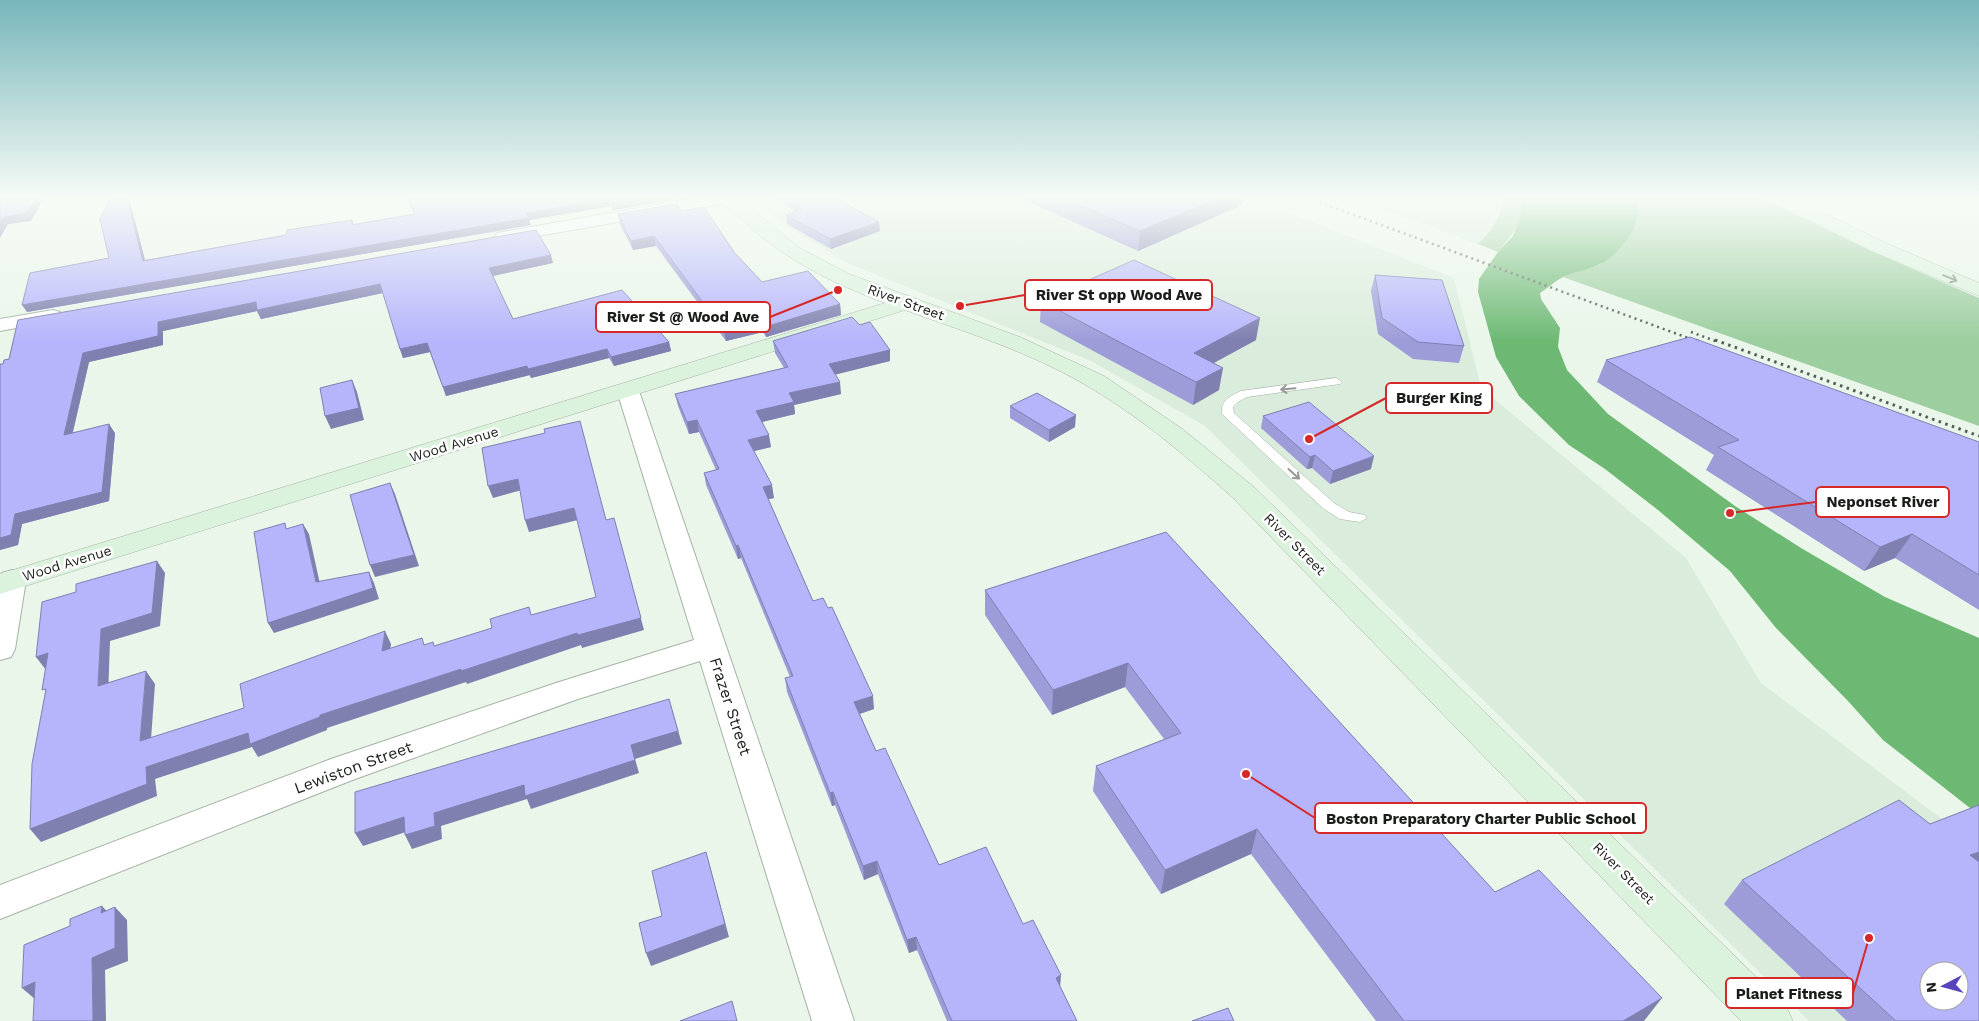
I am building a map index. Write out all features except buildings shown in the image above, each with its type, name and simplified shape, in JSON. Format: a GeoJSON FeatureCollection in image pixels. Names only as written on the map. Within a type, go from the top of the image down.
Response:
{"type":"FeatureCollection","features":[{"type":"Feature","properties":{"kind":"main road","name":"River Street"},"geometry":{"type":"LineString","coordinates":[[785,246],[808,261],[848,281],[1015,342],[1068,366],[1144,410],[1193,447],[1244,493],[1771,1021]]}},
{"type":"Feature","properties":{"kind":"main road"},"geometry":{"type":"LineString","coordinates":[[1876,246],[1979,290]]}},
{"type":"Feature","properties":{"kind":"main road"},"geometry":{"type":"LineString","coordinates":[[1921,246],[1979,271]]}},
{"type":"Feature","properties":{"kind":"main road","name":"Wood Avenue"},"geometry":{"type":"LineString","coordinates":[[6,582],[288,493],[628,391],[907,303]]}},
{"type":"Feature","properties":{"kind":"street"},"geometry":{"type":"LineString","coordinates":[[0,325],[67,313]]}},
{"type":"Feature","properties":{"kind":"street","name":"Frazer Street"},"geometry":{"type":"LineString","coordinates":[[628,391],[833,1021]]}},
{"type":"Feature","properties":{"kind":"street"},"geometry":{"type":"LineString","coordinates":[[0,649],[6,582]]}},
{"type":"Feature","properties":{"kind":"street","name":"Lewiston Street"},"geometry":{"type":"LineString","coordinates":[[0,902],[343,769],[567,691],[712,646]]}},
{"type":"Feature","properties":{"kind":"lane"},"geometry":{"type":"LineString","coordinates":[[1336,382],[1245,394],[1234,399],[1227,407],[1228,414],[1328,506],[1345,516],[1360,518]]}},
{"type":"Feature","properties":{"kind":"shaded area"},"geometry":{"type":"Polygon","coordinates":[[[818,246],[1372,246],[1454,278],[1481,388],[1686,558],[1761,683],[1979,847],[1979,1021],[1809,1021],[1205,426],[1091,361],[845,262],[818,246]]]}},
{"type":"Feature","properties":{"kind":"shaded area"},"geometry":{"type":"Polygon","coordinates":[[[1482,246],[1503,246],[1498,252],[1482,246]]]}},
{"type":"Feature","properties":{"kind":"shaded area"},"geometry":{"type":"Polygon","coordinates":[[[1504,246],[1622,246],[1616,253],[1600,264],[1563,277],[1540,293],[1541,299],[1560,328],[1558,347],[1567,370],[1608,414],[1735,506],[1801,548],[1885,597],[1979,638],[1979,815],[1883,740],[1848,701],[1776,628],[1730,571],[1658,510],[1605,469],[1569,445],[1519,396],[1496,357],[1478,292],[1479,279],[1504,246]]]}},
{"type":"Feature","properties":{"kind":"shaded area"},"geometry":{"type":"Polygon","coordinates":[[[1613,246],[1860,246],[1979,298],[1979,426],[1563,277],[1601,264],[1613,246]]]}},
{"type":"Feature","properties":{"kind":"railway"},"geometry":{"type":"LineString","coordinates":[[1437,246],[1699,342]]}},
{"type":"Feature","properties":{"kind":"railway"},"geometry":{"type":"LineString","coordinates":[[1691,332],[1718,342]]}},
{"type":"Feature","properties":{"kind":"railway"},"geometry":{"type":"LineString","coordinates":[[1696,340],[1700,342]]}},
{"type":"Feature","properties":{"kind":"railway"},"geometry":{"type":"LineString","coordinates":[[1715,340],[1979,436]]}},
{"type":"Feature","properties":{"kind":"place","name":"River St @ Wood Ave"},"geometry":{"type":"Point","coordinates":[838,290]}},
{"type":"Feature","properties":{"kind":"place","name":"River St opp Wood Ave"},"geometry":{"type":"Point","coordinates":[960,306]}},
{"type":"Feature","properties":{"kind":"place","name":"Burger King"},"geometry":{"type":"Point","coordinates":[1309,439]}},
{"type":"Feature","properties":{"kind":"place","name":"Neponset River"},"geometry":{"type":"Point","coordinates":[1730,513]}},
{"type":"Feature","properties":{"kind":"place","name":"Boston Preparatory Charter Public School"},"geometry":{"type":"Point","coordinates":[1246,774]}},
{"type":"Feature","properties":{"kind":"place","name":"Planet Fitness"},"geometry":{"type":"Point","coordinates":[1869,938]}}]}
